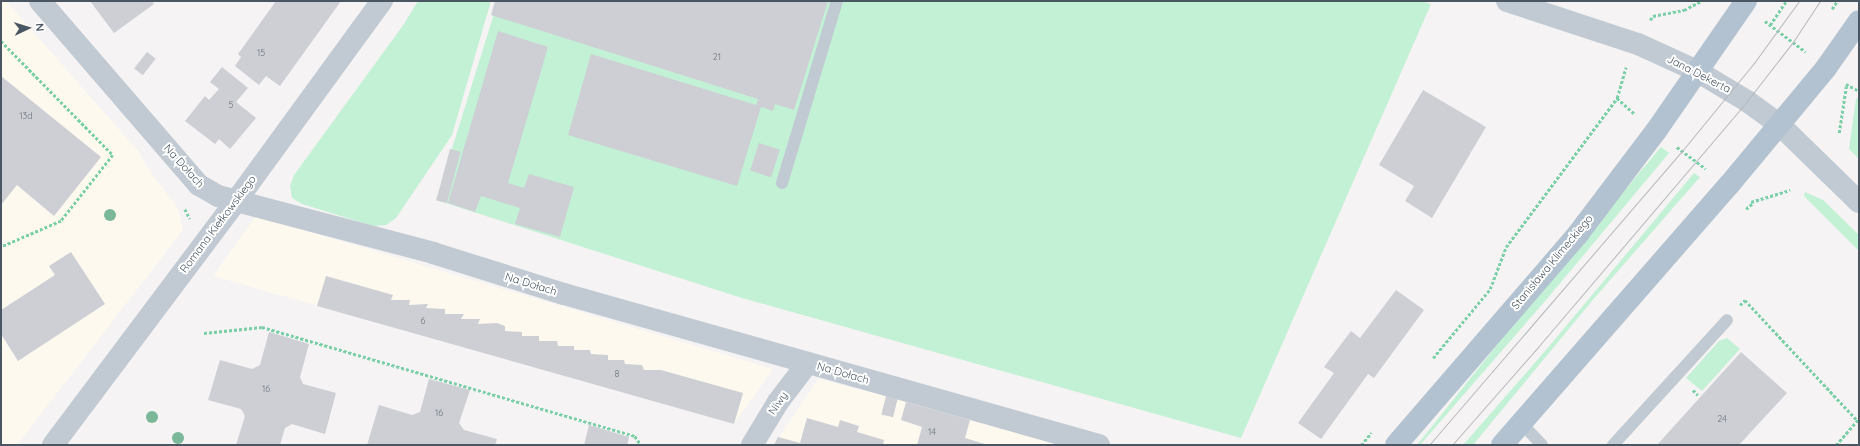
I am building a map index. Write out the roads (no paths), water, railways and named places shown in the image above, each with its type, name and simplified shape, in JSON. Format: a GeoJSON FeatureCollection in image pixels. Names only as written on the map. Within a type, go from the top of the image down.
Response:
{"type":"FeatureCollection","features":[{"type":"Feature","properties":{"kind":"main road","name":"Stanisława Klimeckiego"},"geometry":{"type":"LineString","coordinates":[[1396,445],[1578,234],[1656,131],[1746,1]]}},
{"type":"Feature","properties":{"kind":"main road"},"geometry":{"type":"LineString","coordinates":[[1502,445],[1729,186],[1826,68],[1859,21]]}},
{"type":"Feature","properties":{"kind":"street","name":"Na Dołach"},"geometry":{"type":"LineString","coordinates":[[40,1],[199,185],[218,196],[433,253],[564,294],[807,364],[1099,445]]}},
{"type":"Feature","properties":{"kind":"street","name":"Romana Kiełkowskiego"},"geometry":{"type":"LineString","coordinates":[[52,445],[236,201],[382,1]]}},
{"type":"Feature","properties":{"kind":"street","name":"Jana Dekerta"},"geometry":{"type":"LineString","coordinates":[[1507,1],[1638,44],[1697,71],[1747,100],[1780,125],[1859,202]]}},
{"type":"Feature","properties":{"kind":"street","name":"Niwy"},"geometry":{"type":"LineString","coordinates":[[752,445],[778,402],[807,364]]}},
{"type":"Feature","properties":{"kind":"lane"},"geometry":{"type":"LineString","coordinates":[[782,183],[837,1]]}},
{"type":"Feature","properties":{"kind":"lane"},"geometry":{"type":"LineString","coordinates":[[1613,445],[1727,320]]}},
{"type":"Feature","properties":{"kind":"lane"},"geometry":{"type":"LineString","coordinates":[[1520,423],[1542,445]]}},
{"type":"Feature","properties":{"kind":"tram line"},"geometry":{"type":"LineString","coordinates":[[1429,445],[1682,151],[1754,63],[1799,1]]}},
{"type":"Feature","properties":{"kind":"tram line"},"geometry":{"type":"LineString","coordinates":[[1452,445],[1538,347],[1747,101],[1793,42],[1820,1]]}}]}
